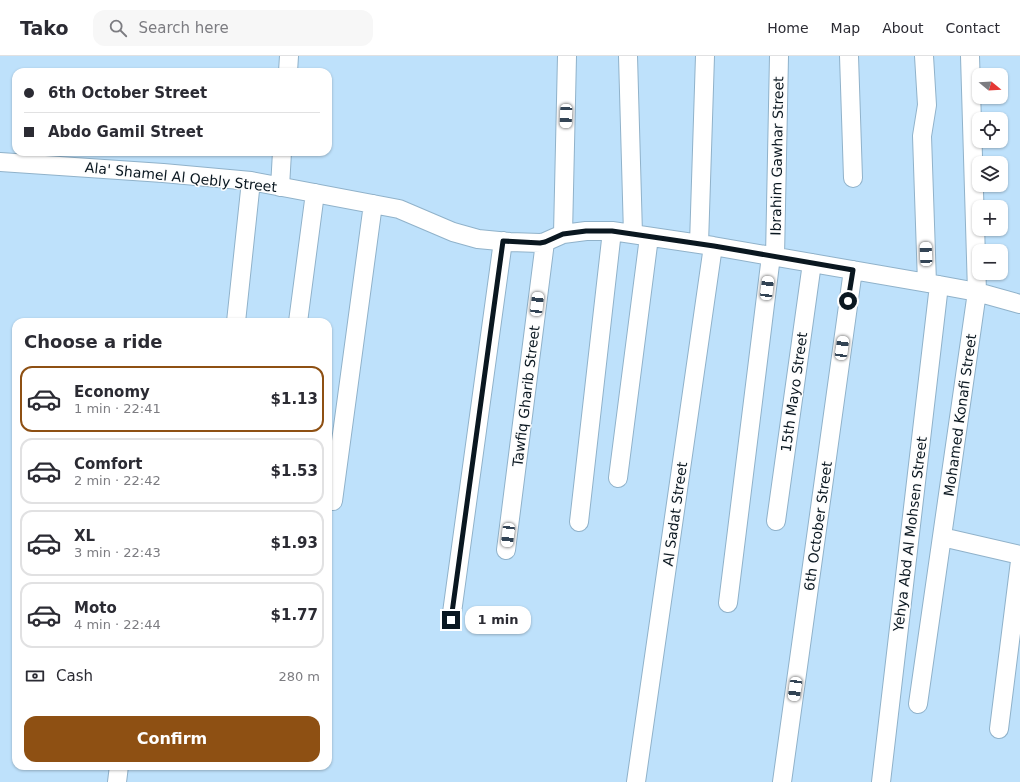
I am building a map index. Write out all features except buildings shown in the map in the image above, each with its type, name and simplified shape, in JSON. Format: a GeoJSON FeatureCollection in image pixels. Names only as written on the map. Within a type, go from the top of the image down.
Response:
{"type":"FeatureCollection","features":[{"type":"Feature","properties":{"kind":"street"},"geometry":{"type":"LineString","coordinates":[[288,68],[289,56]]}},
{"type":"Feature","properties":{"kind":"street"},"geometry":{"type":"LineString","coordinates":[[563,234],[567,56]]}},
{"type":"Feature","properties":{"kind":"street"},"geometry":{"type":"LineString","coordinates":[[618,478],[641,236],[628,56]]}},
{"type":"Feature","properties":{"kind":"street","name":"Al Sadat Street"},"geometry":{"type":"LineString","coordinates":[[636,782],[706,245],[705,56]]}},
{"type":"Feature","properties":{"kind":"street","name":"Ibrahim Gawhar Street"},"geometry":{"type":"LineString","coordinates":[[728,603],[773,256],[779,56]]}},
{"type":"Feature","properties":{"kind":"street"},"geometry":{"type":"LineString","coordinates":[[850,56],[852,178]]}},
{"type":"Feature","properties":{"kind":"street","name":"Yehya Abd Al Mohsen Street"},"geometry":{"type":"LineString","coordinates":[[881,782],[933,284],[922,136],[927,105],[924,56]]}},
{"type":"Feature","properties":{"kind":"street","name":"Mohamed Konafi Street"},"geometry":{"type":"LineString","coordinates":[[918,704],[977,292],[970,56]]}},
{"type":"Feature","properties":{"kind":"street"},"geometry":{"type":"LineString","coordinates":[[280,186],[282,156]]}},
{"type":"Feature","properties":{"kind":"street","name":"Ala' Shamel Al Qebly Street"},"geometry":{"type":"LineString","coordinates":[[0,162],[163,173],[251,181],[399,209],[453,232],[478,239],[540,243],[563,234],[586,231],[612,231],[773,256],[933,284],[977,292],[1020,304]]}},
{"type":"Feature","properties":{"kind":"street"},"geometry":{"type":"LineString","coordinates":[[236,318],[251,181]]}},
{"type":"Feature","properties":{"kind":"street"},"geometry":{"type":"LineString","coordinates":[[299,318],[315,193]]}},
{"type":"Feature","properties":{"kind":"street"},"geometry":{"type":"LineString","coordinates":[[333,501],[373,204]]}},
{"type":"Feature","properties":{"kind":"street"},"geometry":{"type":"LineString","coordinates":[[579,522],[612,231]]}},
{"type":"Feature","properties":{"kind":"street"},"geometry":{"type":"LineString","coordinates":[[451,620],[503,241]]}},
{"type":"Feature","properties":{"kind":"street","name":"Tawfiq Gharib Street"},"geometry":{"type":"LineString","coordinates":[[506,550],[545,242]]}},
{"type":"Feature","properties":{"kind":"street","name":"15th Mayo Street"},"geometry":{"type":"LineString","coordinates":[[776,520],[812,263]]}},
{"type":"Feature","properties":{"kind":"street","name":"6th October Street"},"geometry":{"type":"LineString","coordinates":[[782,782],[853,270]]}},
{"type":"Feature","properties":{"kind":"street"},"geometry":{"type":"LineString","coordinates":[[942,537],[1020,554]]}},
{"type":"Feature","properties":{"kind":"street"},"geometry":{"type":"LineString","coordinates":[[999,729],[1020,561]]}},
{"type":"Feature","properties":{"kind":"street"},"geometry":{"type":"LineString","coordinates":[[117,782],[118,770]]}},
{"type":"Feature","properties":{"kind":"route"},"geometry":{"type":"LineString","coordinates":[[451,620],[503,241],[540,243],[563,234],[586,231],[612,231],[714,246],[853,270],[848,301]]}}]}
